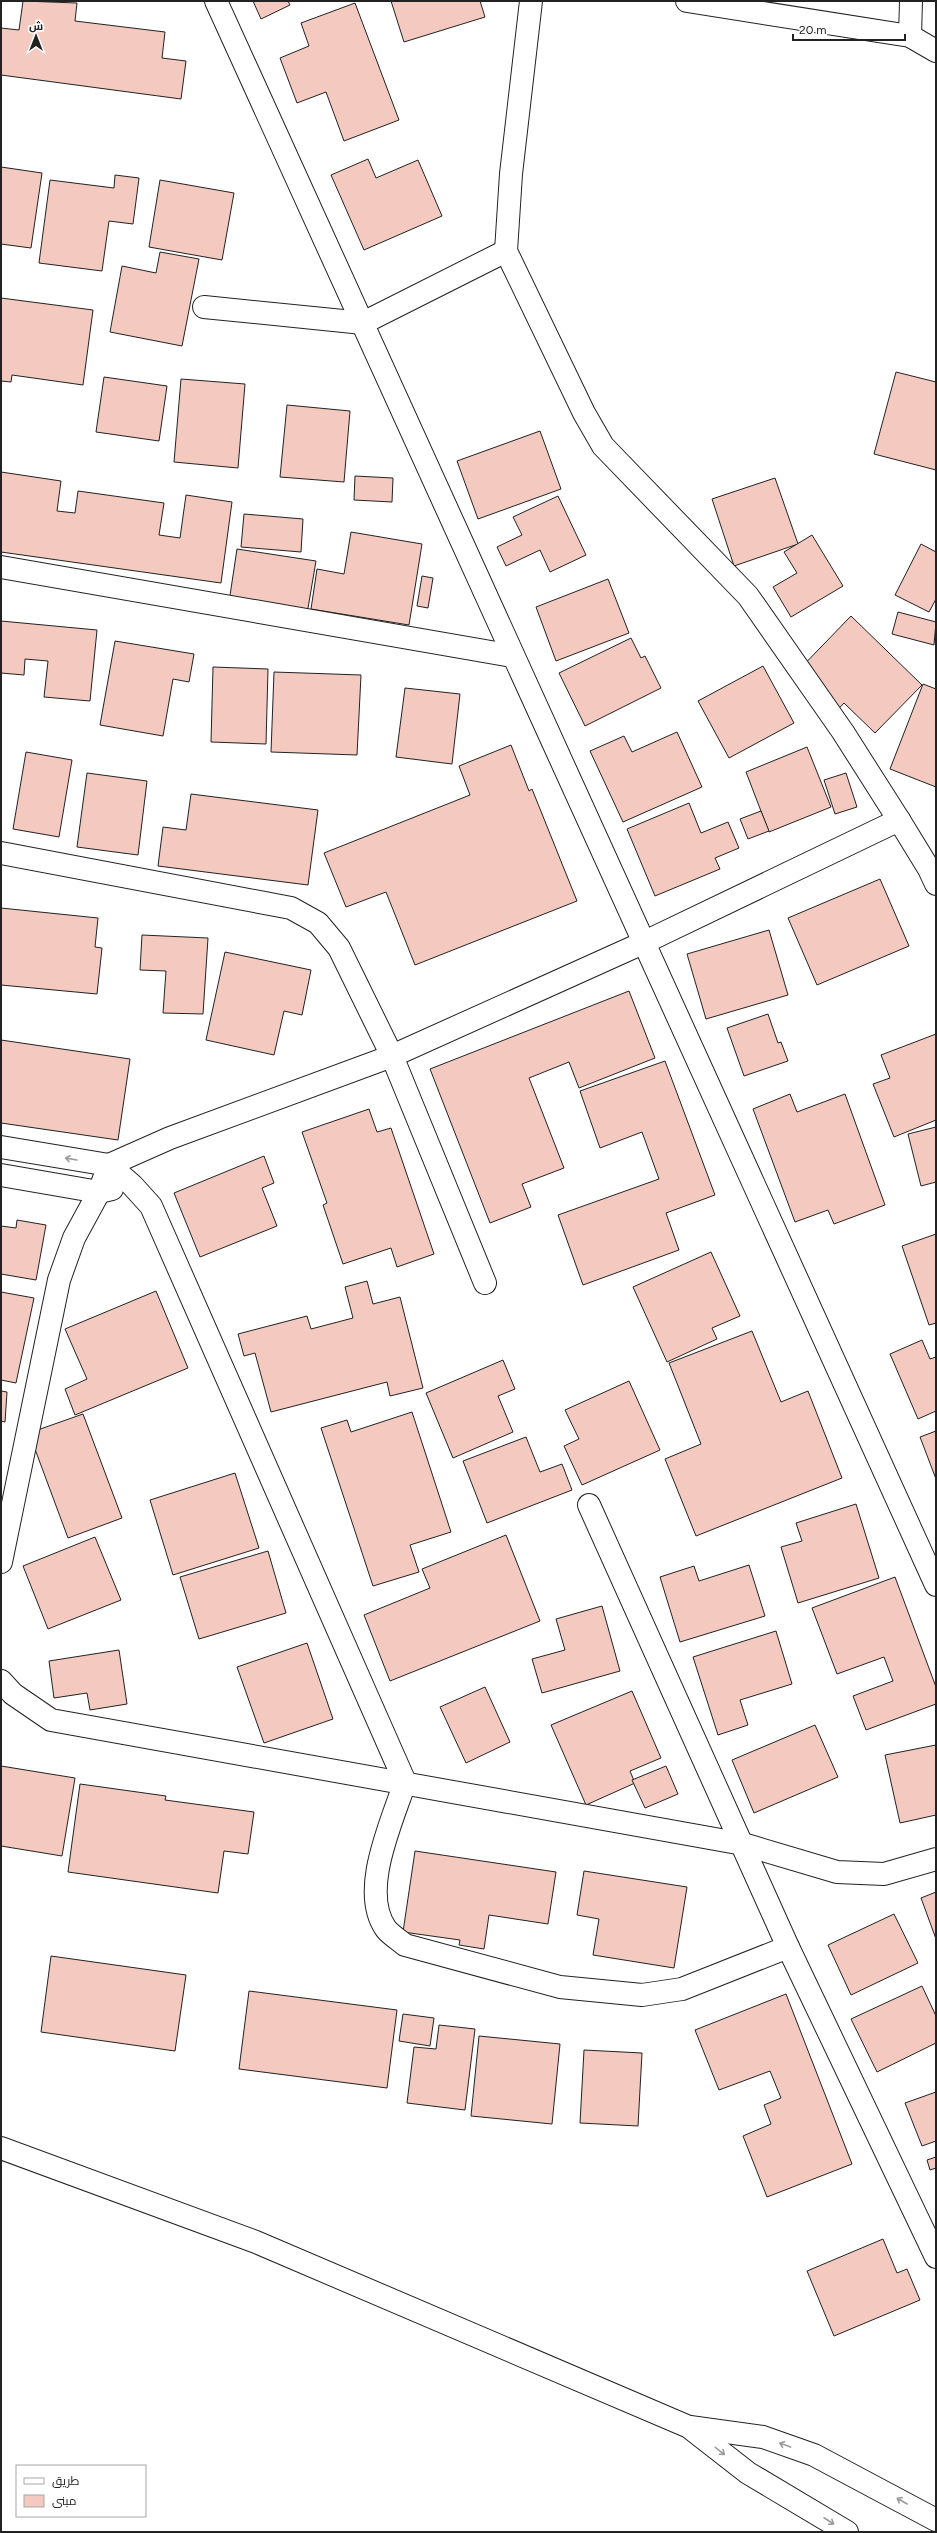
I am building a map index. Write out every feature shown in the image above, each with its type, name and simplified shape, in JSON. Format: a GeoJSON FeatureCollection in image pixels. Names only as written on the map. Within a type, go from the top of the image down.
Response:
{"type":"FeatureCollection","features":[{"type":"Feature","properties":{"kind":"street"},"geometry":{"type":"LineString","coordinates":[[216,1],[936,1585]]}},
{"type":"Feature","properties":{"kind":"street"},"geometry":{"type":"LineString","coordinates":[[531,1],[511,174],[506,251],[584,413],[603,446],[748,596],[843,732],[934,873]]}},
{"type":"Feature","properties":{"kind":"street"},"geometry":{"type":"LineString","coordinates":[[687,1],[910,36],[936,51]]}},
{"type":"Feature","properties":{"kind":"street"},"geometry":{"type":"LineString","coordinates":[[910,36],[911,1]]}},
{"type":"Feature","properties":{"kind":"street"},"geometry":{"type":"LineString","coordinates":[[204,307],[363,323],[506,251]]}},
{"type":"Feature","properties":{"kind":"street"},"geometry":{"type":"LineString","coordinates":[[1,568],[513,656]]}},
{"type":"Feature","properties":{"kind":"street"},"geometry":{"type":"LineString","coordinates":[[1,1562],[59,1280],[74,1238],[99,1192],[109,1165],[170,1138],[392,1056],[645,942],[899,820]]}},
{"type":"Feature","properties":{"kind":"street"},"geometry":{"type":"LineString","coordinates":[[1,853],[292,908],[318,923],[340,948],[392,1056],[485,1283]]}},
{"type":"Feature","properties":{"kind":"street"},"geometry":{"type":"LineString","coordinates":[[1,1147],[109,1165],[132,1185],[151,1206],[404,1782],[385,1842],[374,1893],[378,1914],[386,1929],[404,1945],[560,1988],[642,1995],[682,1989],[788,1947]]}},
{"type":"Feature","properties":{"kind":"street"},"geometry":{"type":"LineString","coordinates":[[1,1175],[99,1192],[132,1185]]}},
{"type":"Feature","properties":{"kind":"street"},"geometry":{"type":"LineString","coordinates":[[589,1505],[743,1844],[788,1947],[936,2257]]}},
{"type":"Feature","properties":{"kind":"street"},"geometry":{"type":"LineString","coordinates":[[1,1681],[13,1694],[51,1720],[404,1782],[743,1844],[837,1872],[884,1874],[936,1859]]}},
{"type":"Feature","properties":{"kind":"street"},"geometry":{"type":"LineString","coordinates":[[1,2148],[256,2242],[689,2427],[748,2473],[846,2532]]}},
{"type":"Feature","properties":{"kind":"street"},"geometry":{"type":"LineString","coordinates":[[689,2427],[763,2437],[814,2455],[936,2520]]}},
{"type":"Feature","properties":{"kind":"building"},"geometry":{"type":"Polygon","coordinates":[[[23,1],[77,3],[75,21],[165,32],[162,58],[186,61],[181,99],[1,75],[1,28],[19,30],[23,1]]]}},
{"type":"Feature","properties":{"kind":"building"},"geometry":{"type":"Polygon","coordinates":[[[253,1],[288,1],[290,5],[261,19],[253,1]]]}},
{"type":"Feature","properties":{"kind":"building"},"geometry":{"type":"Polygon","coordinates":[[[391,1],[480,1],[485,17],[404,42],[391,1]]]}},
{"type":"Feature","properties":{"kind":"building"},"geometry":{"type":"Polygon","coordinates":[[[355,3],[399,120],[344,141],[326,92],[297,103],[280,58],[309,46],[301,23],[355,3]]]}},
{"type":"Feature","properties":{"kind":"building"},"geometry":{"type":"Polygon","coordinates":[[[368,159],[376,178],[418,160],[442,216],[364,250],[331,175],[368,159]]]}},
{"type":"Feature","properties":{"kind":"building"},"geometry":{"type":"Polygon","coordinates":[[[1,167],[42,173],[31,248],[1,244],[1,167]]]}},
{"type":"Feature","properties":{"kind":"building"},"geometry":{"type":"Polygon","coordinates":[[[115,175],[139,178],[133,224],[109,221],[102,271],[39,263],[50,180],[114,188],[115,175]]]}},
{"type":"Feature","properties":{"kind":"building"},"geometry":{"type":"Polygon","coordinates":[[[160,180],[234,193],[222,260],[149,247],[160,180]]]}},
{"type":"Feature","properties":{"kind":"building"},"geometry":{"type":"Polygon","coordinates":[[[160,252],[199,259],[182,346],[110,332],[122,266],[156,273],[160,252]]]}},
{"type":"Feature","properties":{"kind":"building"},"geometry":{"type":"Polygon","coordinates":[[[1,298],[93,310],[83,385],[12,375],[11,382],[1,381],[1,298]]]}},
{"type":"Feature","properties":{"kind":"building"},"geometry":{"type":"Polygon","coordinates":[[[896,372],[936,382],[936,470],[874,454],[896,372]]]}},
{"type":"Feature","properties":{"kind":"building"},"geometry":{"type":"Polygon","coordinates":[[[104,377],[167,386],[159,441],[96,432],[104,377]]]}},
{"type":"Feature","properties":{"kind":"building"},"geometry":{"type":"Polygon","coordinates":[[[181,379],[245,384],[238,468],[174,462],[181,379]]]}},
{"type":"Feature","properties":{"kind":"building"},"geometry":{"type":"Polygon","coordinates":[[[287,405],[350,411],[344,482],[280,477],[287,405]]]}},
{"type":"Feature","properties":{"kind":"building"},"geometry":{"type":"Polygon","coordinates":[[[540,431],[561,489],[478,519],[457,461],[540,431]]]}},
{"type":"Feature","properties":{"kind":"building"},"geometry":{"type":"Polygon","coordinates":[[[1,472],[61,481],[57,511],[75,513],[78,491],[164,503],[159,535],[180,538],[186,495],[232,502],[221,583],[1,552],[1,472]]]}},
{"type":"Feature","properties":{"kind":"building"},"geometry":{"type":"Polygon","coordinates":[[[355,476],[393,478],[392,502],[354,500],[355,476]]]}},
{"type":"Feature","properties":{"kind":"building"},"geometry":{"type":"Polygon","coordinates":[[[775,478],[798,544],[734,566],[712,499],[775,478]]]}},
{"type":"Feature","properties":{"kind":"building"},"geometry":{"type":"Polygon","coordinates":[[[558,496],[586,555],[550,572],[540,550],[506,566],[497,547],[522,535],[513,517],[558,496]]]}},
{"type":"Feature","properties":{"kind":"building"},"geometry":{"type":"Polygon","coordinates":[[[244,514],[303,519],[301,552],[241,547],[244,514]]]}},
{"type":"Feature","properties":{"kind":"building"},"geometry":{"type":"Polygon","coordinates":[[[351,532],[422,544],[409,625],[311,609],[317,569],[344,574],[351,532]]]}},
{"type":"Feature","properties":{"kind":"building"},"geometry":{"type":"Polygon","coordinates":[[[812,535],[843,586],[791,617],[773,587],[797,573],[784,552],[812,535]]]}},
{"type":"Feature","properties":{"kind":"building"},"geometry":{"type":"Polygon","coordinates":[[[921,544],[936,552],[936,599],[929,612],[895,595],[921,544]]]}},
{"type":"Feature","properties":{"kind":"building"},"geometry":{"type":"Polygon","coordinates":[[[237,549],[316,561],[307,614],[229,602],[237,549]]]}},
{"type":"Feature","properties":{"kind":"building"},"geometry":{"type":"Polygon","coordinates":[[[422,576],[433,578],[428,608],[417,606],[422,576]]]}},
{"type":"Feature","properties":{"kind":"building"},"geometry":{"type":"Polygon","coordinates":[[[608,579],[629,633],[556,661],[536,607],[608,579]]]}},
{"type":"Feature","properties":{"kind":"building"},"geometry":{"type":"Polygon","coordinates":[[[898,612],[936,622],[934,645],[892,634],[898,612]]]}},
{"type":"Feature","properties":{"kind":"building"},"geometry":{"type":"Polygon","coordinates":[[[851,616],[922,685],[875,733],[844,703],[832,716],[792,677],[851,616]]]}},
{"type":"Feature","properties":{"kind":"building"},"geometry":{"type":"Polygon","coordinates":[[[1,621],[97,630],[90,701],[44,697],[48,661],[25,659],[24,675],[1,673],[1,621]]]}},
{"type":"Feature","properties":{"kind":"building"},"geometry":{"type":"Polygon","coordinates":[[[631,638],[641,658],[645,656],[661,688],[585,726],[559,673],[631,638]]]}},
{"type":"Feature","properties":{"kind":"building"},"geometry":{"type":"Polygon","coordinates":[[[115,641],[194,654],[189,682],[173,679],[163,736],[100,725],[115,641]]]}},
{"type":"Feature","properties":{"kind":"building"},"geometry":{"type":"Polygon","coordinates":[[[763,666],[794,723],[729,758],[698,701],[763,666]]]}},
{"type":"Feature","properties":{"kind":"building"},"geometry":{"type":"Polygon","coordinates":[[[213,667],[268,669],[266,744],[211,742],[213,667]]]}},
{"type":"Feature","properties":{"kind":"building"},"geometry":{"type":"Polygon","coordinates":[[[274,672],[361,675],[357,755],[271,752],[274,672]]]}},
{"type":"Feature","properties":{"kind":"building"},"geometry":{"type":"Polygon","coordinates":[[[923,684],[936,689],[936,787],[890,769],[923,684]]]}},
{"type":"Feature","properties":{"kind":"building"},"geometry":{"type":"Polygon","coordinates":[[[405,688],[460,694],[452,764],[396,757],[405,688]]]}},
{"type":"Feature","properties":{"kind":"building"},"geometry":{"type":"Polygon","coordinates":[[[677,732],[702,787],[623,822],[590,751],[624,736],[632,752],[677,732]]]}},
{"type":"Feature","properties":{"kind":"building"},"geometry":{"type":"Polygon","coordinates":[[[511,745],[529,791],[532,789],[577,901],[415,965],[386,892],[346,907],[324,853],[470,795],[459,766],[511,745]]]}},
{"type":"Feature","properties":{"kind":"building"},"geometry":{"type":"Polygon","coordinates":[[[807,747],[831,807],[769,832],[746,772],[807,747]]]}},
{"type":"Feature","properties":{"kind":"building"},"geometry":{"type":"Polygon","coordinates":[[[26,752],[72,760],[59,837],[13,829],[26,752]]]}},
{"type":"Feature","properties":{"kind":"building"},"geometry":{"type":"Polygon","coordinates":[[[87,773],[147,781],[138,855],[77,847],[87,773]]]}},
{"type":"Feature","properties":{"kind":"building"},"geometry":{"type":"Polygon","coordinates":[[[846,773],[857,807],[835,814],[824,780],[846,773]]]}},
{"type":"Feature","properties":{"kind":"building"},"geometry":{"type":"Polygon","coordinates":[[[191,794],[318,810],[308,885],[158,866],[163,827],[186,830],[191,794]]]}},
{"type":"Feature","properties":{"kind":"building"},"geometry":{"type":"Polygon","coordinates":[[[689,803],[701,833],[728,822],[739,848],[715,858],[720,869],[655,896],[627,829],[689,803]]]}},
{"type":"Feature","properties":{"kind":"building"},"geometry":{"type":"Polygon","coordinates":[[[761,811],[769,831],[748,839],[740,819],[761,811]]]}},
{"type":"Feature","properties":{"kind":"building"},"geometry":{"type":"Polygon","coordinates":[[[880,879],[909,946],[817,985],[788,918],[880,879]]]}},
{"type":"Feature","properties":{"kind":"building"},"geometry":{"type":"Polygon","coordinates":[[[1,908],[98,918],[95,947],[102,948],[97,994],[1,985],[1,908]]]}},
{"type":"Feature","properties":{"kind":"building"},"geometry":{"type":"Polygon","coordinates":[[[769,930],[788,995],[706,1019],[687,954],[769,930]]]}},
{"type":"Feature","properties":{"kind":"building"},"geometry":{"type":"Polygon","coordinates":[[[142,935],[208,938],[203,1014],[163,1013],[166,971],[140,970],[142,935]]]}},
{"type":"Feature","properties":{"kind":"building"},"geometry":{"type":"Polygon","coordinates":[[[225,952],[311,970],[302,1015],[284,1011],[274,1055],[206,1040],[225,952]]]}},
{"type":"Feature","properties":{"kind":"building"},"geometry":{"type":"Polygon","coordinates":[[[629,991],[655,1058],[579,1088],[569,1062],[529,1078],[564,1168],[522,1184],[531,1207],[490,1223],[430,1069],[629,991]]]}},
{"type":"Feature","properties":{"kind":"building"},"geometry":{"type":"Polygon","coordinates":[[[768,1014],[778,1043],[781,1042],[788,1061],[744,1076],[727,1028],[768,1014]]]}},
{"type":"Feature","properties":{"kind":"building"},"geometry":{"type":"Polygon","coordinates":[[[936,1034],[936,1120],[894,1137],[873,1084],[890,1078],[881,1055],[936,1034]]]}},
{"type":"Feature","properties":{"kind":"building"},"geometry":{"type":"Polygon","coordinates":[[[1,1040],[130,1059],[118,1140],[1,1123],[1,1040]]]}},
{"type":"Feature","properties":{"kind":"building"},"geometry":{"type":"Polygon","coordinates":[[[665,1061],[715,1195],[666,1213],[679,1250],[583,1285],[558,1215],[659,1179],[642,1132],[600,1148],[580,1091],[665,1061]]]}},
{"type":"Feature","properties":{"kind":"building"},"geometry":{"type":"Polygon","coordinates":[[[790,1094],[797,1112],[845,1094],[885,1205],[834,1224],[828,1210],[795,1222],[753,1109],[790,1094]]]}},
{"type":"Feature","properties":{"kind":"building"},"geometry":{"type":"Polygon","coordinates":[[[369,1109],[377,1132],[391,1128],[434,1254],[397,1267],[391,1248],[343,1264],[323,1205],[327,1203],[302,1132],[369,1109]]]}},
{"type":"Feature","properties":{"kind":"building"},"geometry":{"type":"Polygon","coordinates":[[[936,1127],[936,1182],[921,1186],[908,1134],[936,1127]]]}},
{"type":"Feature","properties":{"kind":"building"},"geometry":{"type":"Polygon","coordinates":[[[264,1156],[274,1183],[262,1188],[277,1226],[200,1257],[174,1193],[264,1156]]]}},
{"type":"Feature","properties":{"kind":"building"},"geometry":{"type":"Polygon","coordinates":[[[17,1220],[46,1225],[36,1280],[1,1274],[1,1226],[16,1228],[17,1220]]]}},
{"type":"Feature","properties":{"kind":"building"},"geometry":{"type":"Polygon","coordinates":[[[936,1234],[936,1323],[929,1325],[902,1246],[936,1234]]]}},
{"type":"Feature","properties":{"kind":"building"},"geometry":{"type":"Polygon","coordinates":[[[711,1252],[740,1316],[712,1328],[717,1339],[667,1362],[633,1287],[711,1252]]]}},
{"type":"Feature","properties":{"kind":"building"},"geometry":{"type":"Polygon","coordinates":[[[367,1281],[373,1304],[400,1297],[423,1388],[390,1396],[387,1382],[271,1412],[255,1353],[244,1356],[238,1334],[307,1316],[311,1329],[353,1318],[345,1287],[367,1281]]]}},
{"type":"Feature","properties":{"kind":"building"},"geometry":{"type":"Polygon","coordinates":[[[156,1291],[188,1368],[75,1415],[65,1389],[87,1379],[65,1329],[156,1291]]]}},
{"type":"Feature","properties":{"kind":"building"},"geometry":{"type":"Polygon","coordinates":[[[1,1292],[34,1298],[16,1383],[1,1380],[1,1292]]]}},
{"type":"Feature","properties":{"kind":"building"},"geometry":{"type":"Polygon","coordinates":[[[752,1331],[781,1402],[808,1391],[842,1478],[696,1536],[665,1459],[701,1444],[669,1363],[752,1331]]]}},
{"type":"Feature","properties":{"kind":"building"},"geometry":{"type":"Polygon","coordinates":[[[922,1340],[930,1359],[936,1357],[936,1411],[918,1419],[890,1354],[922,1340]]]}},
{"type":"Feature","properties":{"kind":"building"},"geometry":{"type":"Polygon","coordinates":[[[503,1360],[515,1389],[498,1396],[513,1432],[453,1458],[426,1393],[503,1360]]]}},
{"type":"Feature","properties":{"kind":"building"},"geometry":{"type":"Polygon","coordinates":[[[629,1381],[660,1450],[582,1485],[564,1446],[579,1439],[565,1410],[629,1381]]]}},
{"type":"Feature","properties":{"kind":"building"},"geometry":{"type":"Polygon","coordinates":[[[1,1391],[7,1392],[5,1422],[1,1421],[1,1391]]]}},
{"type":"Feature","properties":{"kind":"building"},"geometry":{"type":"Polygon","coordinates":[[[412,1412],[451,1532],[410,1545],[419,1572],[373,1586],[321,1428],[347,1420],[351,1432],[412,1412]]]}},
{"type":"Feature","properties":{"kind":"building"},"geometry":{"type":"Polygon","coordinates":[[[83,1414],[122,1518],[68,1538],[29,1433],[83,1414]]]}},
{"type":"Feature","properties":{"kind":"building"},"geometry":{"type":"Polygon","coordinates":[[[936,1431],[936,1479],[920,1437],[936,1431]]]}},
{"type":"Feature","properties":{"kind":"building"},"geometry":{"type":"Polygon","coordinates":[[[526,1437],[540,1472],[562,1464],[572,1490],[487,1523],[463,1461],[526,1437]]]}},
{"type":"Feature","properties":{"kind":"building"},"geometry":{"type":"Polygon","coordinates":[[[235,1473],[259,1548],[173,1575],[150,1500],[235,1473]]]}},
{"type":"Feature","properties":{"kind":"building"},"geometry":{"type":"Polygon","coordinates":[[[856,1504],[879,1578],[798,1603],[781,1547],[802,1541],[796,1523],[856,1504]]]}},
{"type":"Feature","properties":{"kind":"building"},"geometry":{"type":"Polygon","coordinates":[[[506,1535],[540,1621],[390,1681],[364,1615],[430,1588],[422,1569],[506,1535]]]}},
{"type":"Feature","properties":{"kind":"building"},"geometry":{"type":"Polygon","coordinates":[[[95,1537],[121,1600],[48,1629],[23,1566],[95,1537]]]}},
{"type":"Feature","properties":{"kind":"building"},"geometry":{"type":"Polygon","coordinates":[[[268,1551],[286,1613],[199,1639],[180,1577],[268,1551]]]}},
{"type":"Feature","properties":{"kind":"building"},"geometry":{"type":"Polygon","coordinates":[[[749,1565],[765,1616],[680,1642],[660,1577],[694,1566],[699,1581],[749,1565]]]}},
{"type":"Feature","properties":{"kind":"building"},"geometry":{"type":"Polygon","coordinates":[[[895,1577],[936,1687],[936,1704],[866,1730],[853,1696],[893,1681],[884,1657],[837,1674],[812,1608],[895,1577]]]}},
{"type":"Feature","properties":{"kind":"building"},"geometry":{"type":"Polygon","coordinates":[[[602,1606],[620,1671],[542,1693],[532,1659],[565,1650],[556,1619],[602,1606]]]}},
{"type":"Feature","properties":{"kind":"building"},"geometry":{"type":"Polygon","coordinates":[[[776,1631],[792,1684],[740,1700],[748,1725],[718,1735],[693,1657],[776,1631]]]}},
{"type":"Feature","properties":{"kind":"building"},"geometry":{"type":"Polygon","coordinates":[[[307,1643],[333,1719],[264,1743],[237,1667],[307,1643]]]}},
{"type":"Feature","properties":{"kind":"building"},"geometry":{"type":"Polygon","coordinates":[[[119,1650],[127,1704],[90,1710],[87,1693],[54,1698],[49,1661],[119,1650]]]}},
{"type":"Feature","properties":{"kind":"building"},"geometry":{"type":"Polygon","coordinates":[[[485,1687],[510,1742],[466,1763],[440,1707],[485,1687]]]}},
{"type":"Feature","properties":{"kind":"building"},"geometry":{"type":"Polygon","coordinates":[[[632,1691],[661,1758],[630,1771],[635,1783],[586,1805],[551,1725],[632,1691]]]}},
{"type":"Feature","properties":{"kind":"building"},"geometry":{"type":"Polygon","coordinates":[[[815,1725],[838,1777],[754,1813],[732,1760],[815,1725]]]}},
{"type":"Feature","properties":{"kind":"building"},"geometry":{"type":"Polygon","coordinates":[[[936,1745],[936,1815],[900,1823],[885,1755],[936,1745]]]}},
{"type":"Feature","properties":{"kind":"building"},"geometry":{"type":"Polygon","coordinates":[[[1,1766],[75,1778],[62,1856],[1,1846],[1,1766]]]}},
{"type":"Feature","properties":{"kind":"building"},"geometry":{"type":"Polygon","coordinates":[[[666,1766],[678,1794],[645,1808],[632,1780],[666,1766]]]}},
{"type":"Feature","properties":{"kind":"building"},"geometry":{"type":"Polygon","coordinates":[[[80,1784],[166,1796],[165,1800],[254,1812],[248,1854],[224,1851],[218,1893],[68,1872],[80,1784]]]}},
{"type":"Feature","properties":{"kind":"building"},"geometry":{"type":"Polygon","coordinates":[[[415,1851],[556,1872],[548,1924],[489,1915],[484,1949],[459,1945],[460,1940],[403,1932],[415,1851]]]}},
{"type":"Feature","properties":{"kind":"building"},"geometry":{"type":"Polygon","coordinates":[[[584,1871],[687,1887],[674,1968],[593,1955],[599,1919],[577,1915],[584,1871]]]}},
{"type":"Feature","properties":{"kind":"building"},"geometry":{"type":"Polygon","coordinates":[[[936,1892],[936,1939],[921,1898],[936,1892]]]}},
{"type":"Feature","properties":{"kind":"building"},"geometry":{"type":"Polygon","coordinates":[[[894,1914],[918,1963],[851,1995],[828,1945],[894,1914]]]}},
{"type":"Feature","properties":{"kind":"building"},"geometry":{"type":"Polygon","coordinates":[[[51,1956],[186,1975],[175,2051],[41,2032],[51,1956]]]}},
{"type":"Feature","properties":{"kind":"building"},"geometry":{"type":"Polygon","coordinates":[[[922,1986],[936,2016],[936,2043],[877,2072],[851,2019],[922,1986]]]}},
{"type":"Feature","properties":{"kind":"building"},"geometry":{"type":"Polygon","coordinates":[[[249,1991],[397,2010],[387,2088],[239,2069],[249,1991]]]}},
{"type":"Feature","properties":{"kind":"building"},"geometry":{"type":"Polygon","coordinates":[[[786,1994],[852,2164],[767,2197],[743,2136],[771,2124],[764,2105],[781,2098],[770,2071],[719,2090],[695,2030],[786,1994]]]}},
{"type":"Feature","properties":{"kind":"building"},"geometry":{"type":"Polygon","coordinates":[[[403,2014],[434,2018],[430,2046],[399,2041],[403,2014]]]}},
{"type":"Feature","properties":{"kind":"building"},"geometry":{"type":"Polygon","coordinates":[[[439,2025],[475,2029],[465,2110],[407,2103],[414,2047],[436,2049],[439,2025]]]}},
{"type":"Feature","properties":{"kind":"building"},"geometry":{"type":"Polygon","coordinates":[[[479,2036],[560,2044],[552,2124],[471,2116],[479,2036]]]}},
{"type":"Feature","properties":{"kind":"building"},"geometry":{"type":"Polygon","coordinates":[[[584,2050],[642,2053],[638,2126],[580,2123],[584,2050]]]}},
{"type":"Feature","properties":{"kind":"building"},"geometry":{"type":"Polygon","coordinates":[[[936,2092],[936,2141],[922,2146],[905,2103],[936,2092]]]}},
{"type":"Feature","properties":{"kind":"building"},"geometry":{"type":"Polygon","coordinates":[[[936,2157],[936,2168],[930,2170],[927,2160],[936,2157]]]}},
{"type":"Feature","properties":{"kind":"building"},"geometry":{"type":"Polygon","coordinates":[[[883,2239],[897,2273],[907,2269],[920,2300],[834,2336],[807,2271],[883,2239]]]}}]}
